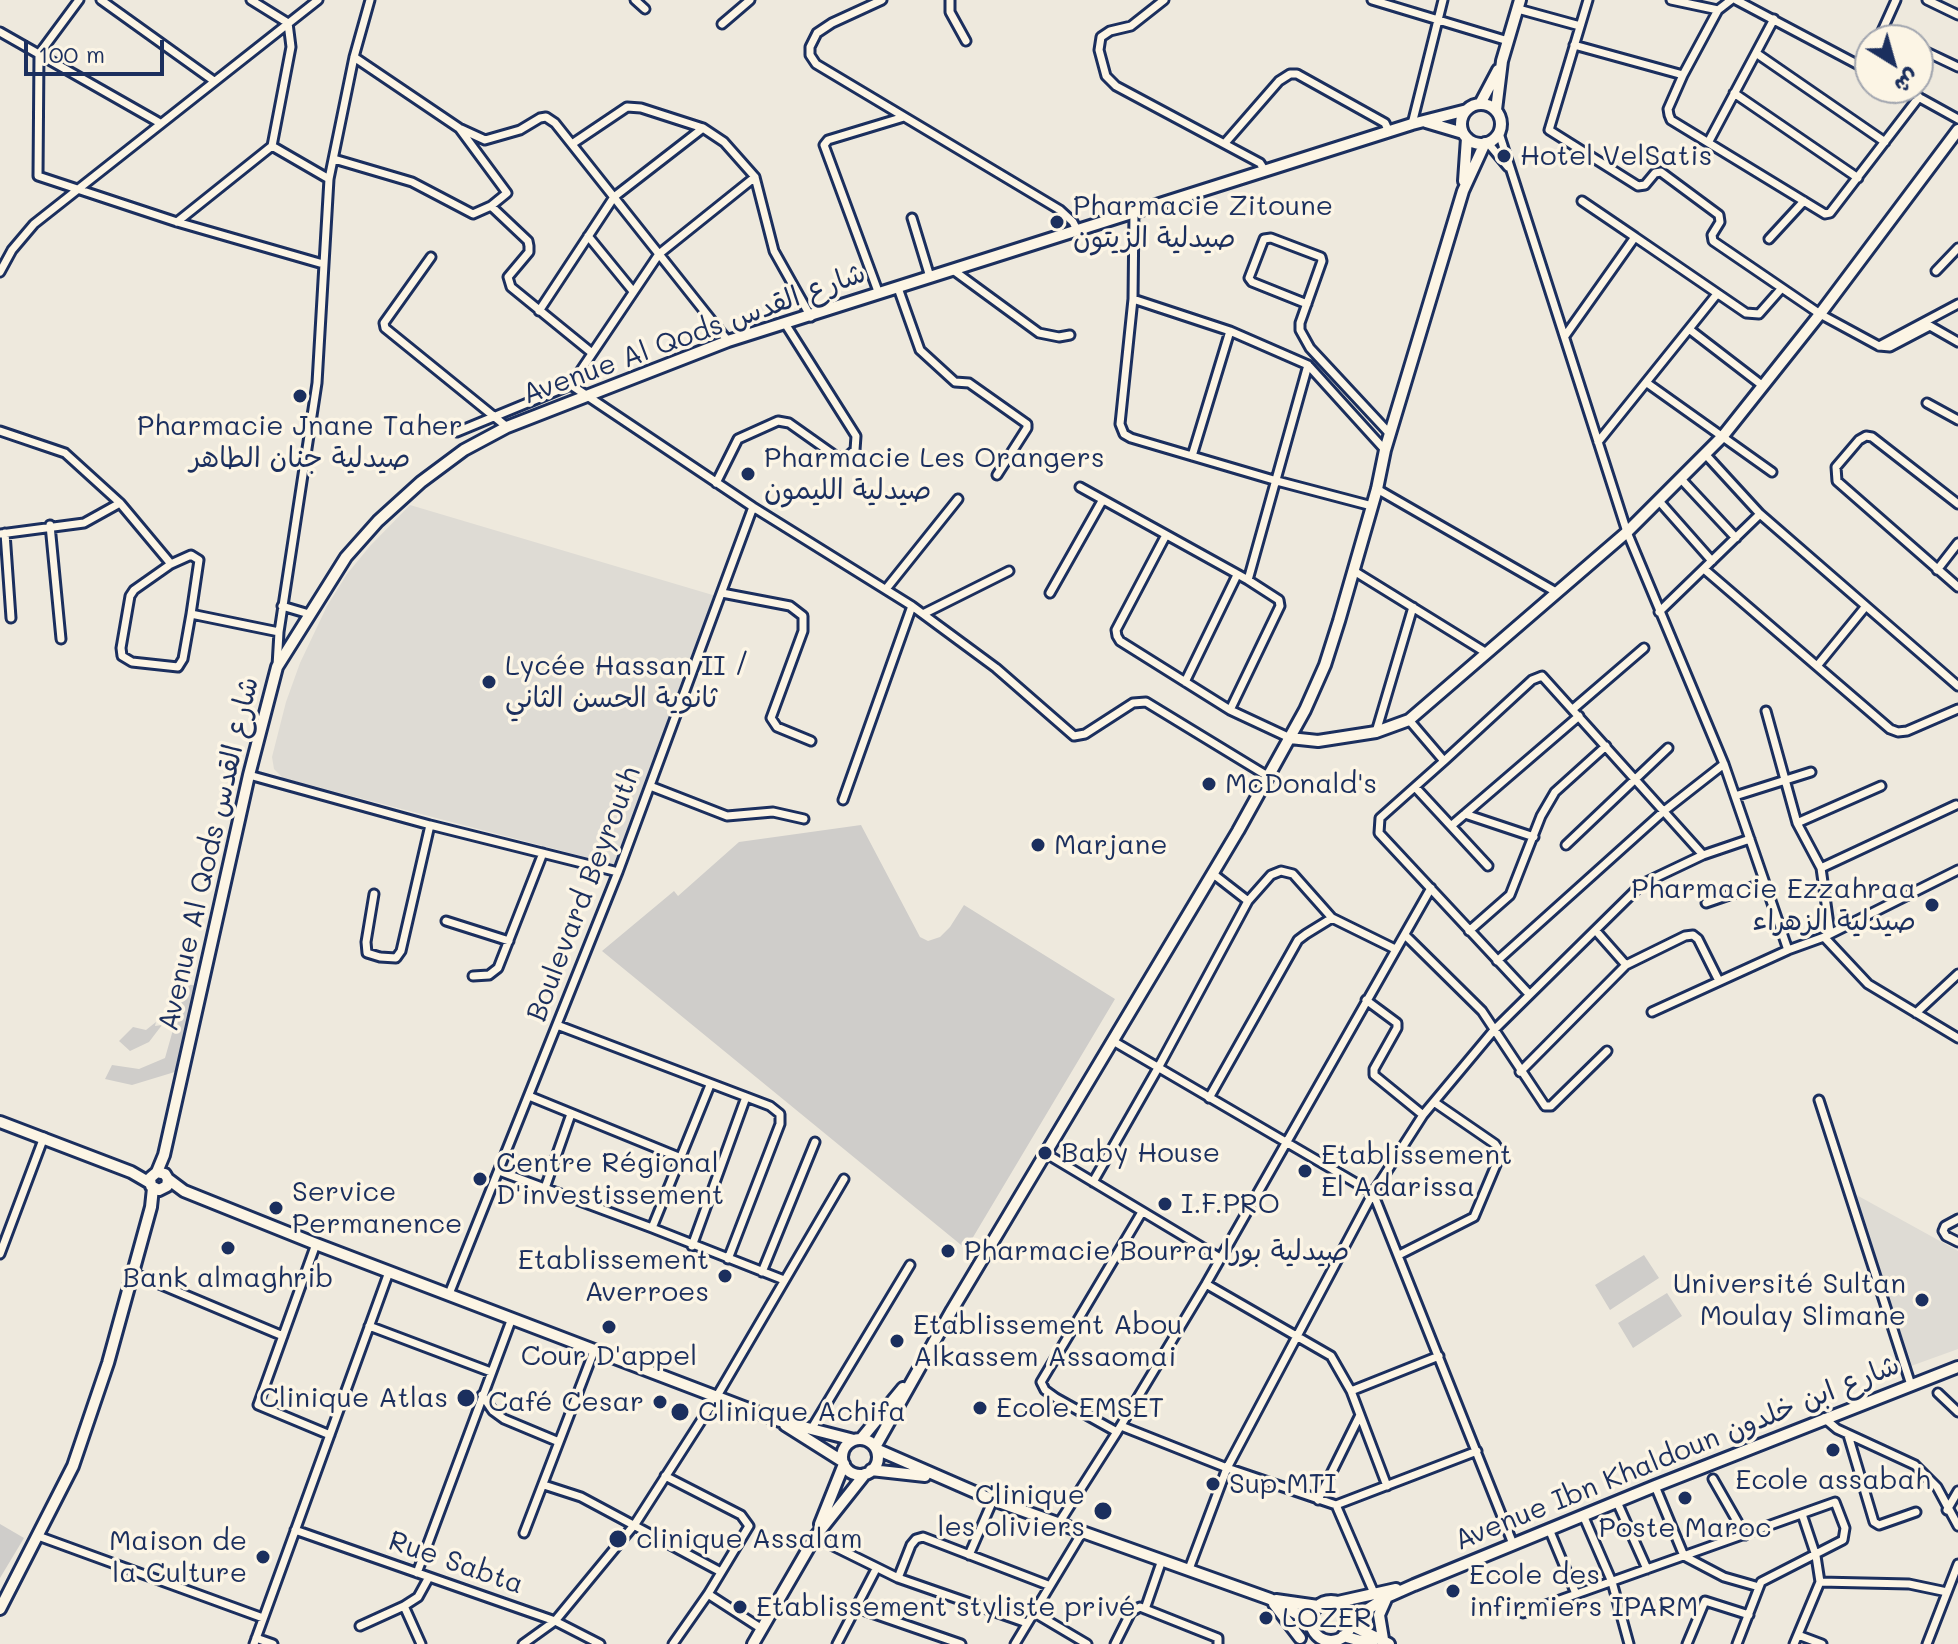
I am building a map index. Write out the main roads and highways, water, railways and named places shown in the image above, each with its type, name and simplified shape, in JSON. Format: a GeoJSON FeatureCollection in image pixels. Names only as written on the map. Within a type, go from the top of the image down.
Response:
{"type":"FeatureCollection","features":[{"type":"Feature","properties":{"kind":"place","name":"Hotel VelSatis"},"geometry":{"type":"Point","coordinates":[1504,156]}},
{"type":"Feature","properties":{"kind":"place","name":"Pharmacie Zitoune صيدلية الزيتون"},"geometry":{"type":"Point","coordinates":[1057,222]}},
{"type":"Feature","properties":{"kind":"place","name":"Pharmacie Jnane Taher صيدلية جنان الطاهر"},"geometry":{"type":"Point","coordinates":[300,396]}},
{"type":"Feature","properties":{"kind":"place","name":"Pharmacie Les Orangers صيدلية الليمون"},"geometry":{"type":"Point","coordinates":[748,474]}},
{"type":"Feature","properties":{"kind":"place","name":"Lycée Hassan II / ثانوية الحسن الثاني"},"geometry":{"type":"Point","coordinates":[489,682]}},
{"type":"Feature","properties":{"kind":"place","name":"McDonald's"},"geometry":{"type":"Point","coordinates":[1209,784]}},
{"type":"Feature","properties":{"kind":"place","name":"Marjane"},"geometry":{"type":"Point","coordinates":[1038,845]}},
{"type":"Feature","properties":{"kind":"place","name":"Pharmacie Ezzahraa صيدلية الزهراء"},"geometry":{"type":"Point","coordinates":[1932,905]}},
{"type":"Feature","properties":{"kind":"place","name":"Baby House"},"geometry":{"type":"Point","coordinates":[1045,1153]}},
{"type":"Feature","properties":{"kind":"place","name":"Etablissement El Adarissa"},"geometry":{"type":"Point","coordinates":[1305,1171]}},
{"type":"Feature","properties":{"kind":"place","name":"Centre Régional D'investissement"},"geometry":{"type":"Point","coordinates":[480,1179]}},
{"type":"Feature","properties":{"kind":"place","name":"I.F.PRO"},"geometry":{"type":"Point","coordinates":[1165,1204]}},
{"type":"Feature","properties":{"kind":"place","name":"Service Permanence"},"geometry":{"type":"Point","coordinates":[276,1208]}},
{"type":"Feature","properties":{"kind":"place","name":"Bank almaghrib"},"geometry":{"type":"Point","coordinates":[228,1248]}},
{"type":"Feature","properties":{"kind":"place","name":"Pharmacie Bourra صيدلية بورا"},"geometry":{"type":"Point","coordinates":[948,1251]}},
{"type":"Feature","properties":{"kind":"place","name":"Etablissement Averroes"},"geometry":{"type":"Point","coordinates":[725,1276]}},
{"type":"Feature","properties":{"kind":"place","name":"Université Sultan Moulay Slimane"},"geometry":{"type":"Point","coordinates":[1922,1300]}},
{"type":"Feature","properties":{"kind":"place","name":"Cour D'appel"},"geometry":{"type":"Point","coordinates":[609,1327]}},
{"type":"Feature","properties":{"kind":"place","name":"Etablissement Abou Alkassem Assaomai"},"geometry":{"type":"Point","coordinates":[897,1341]}},
{"type":"Feature","properties":{"kind":"place","name":"Clinique Atlas"},"geometry":{"type":"Point","coordinates":[466,1398]}},
{"type":"Feature","properties":{"kind":"place","name":"Café Cesar"},"geometry":{"type":"Point","coordinates":[660,1402]}},
{"type":"Feature","properties":{"kind":"place","name":"Ecole EMSET"},"geometry":{"type":"Point","coordinates":[980,1408]}},
{"type":"Feature","properties":{"kind":"place","name":"Clinique Achifa"},"geometry":{"type":"Point","coordinates":[680,1412]}},
{"type":"Feature","properties":{"kind":"place","name":"Ecole assabah"},"geometry":{"type":"Point","coordinates":[1833,1450]}},
{"type":"Feature","properties":{"kind":"place","name":"Sup MTI"},"geometry":{"type":"Point","coordinates":[1213,1484]}},
{"type":"Feature","properties":{"kind":"place","name":"Poste Maroc"},"geometry":{"type":"Point","coordinates":[1685,1498]}},
{"type":"Feature","properties":{"kind":"place","name":"Clinique les oliviers"},"geometry":{"type":"Point","coordinates":[1103,1511]}},
{"type":"Feature","properties":{"kind":"place","name":"clinique Assalam"},"geometry":{"type":"Point","coordinates":[618,1539]}},
{"type":"Feature","properties":{"kind":"place","name":"Maison de la Culture"},"geometry":{"type":"Point","coordinates":[263,1557]}},
{"type":"Feature","properties":{"kind":"place","name":"Ecole des infirmiers IPARM"},"geometry":{"type":"Point","coordinates":[1453,1591]}},
{"type":"Feature","properties":{"kind":"place","name":"Etablissement styliste privé"},"geometry":{"type":"Point","coordinates":[740,1607]}},
{"type":"Feature","properties":{"kind":"place","name":"LOZER"},"geometry":{"type":"Point","coordinates":[1266,1618]}}]}
